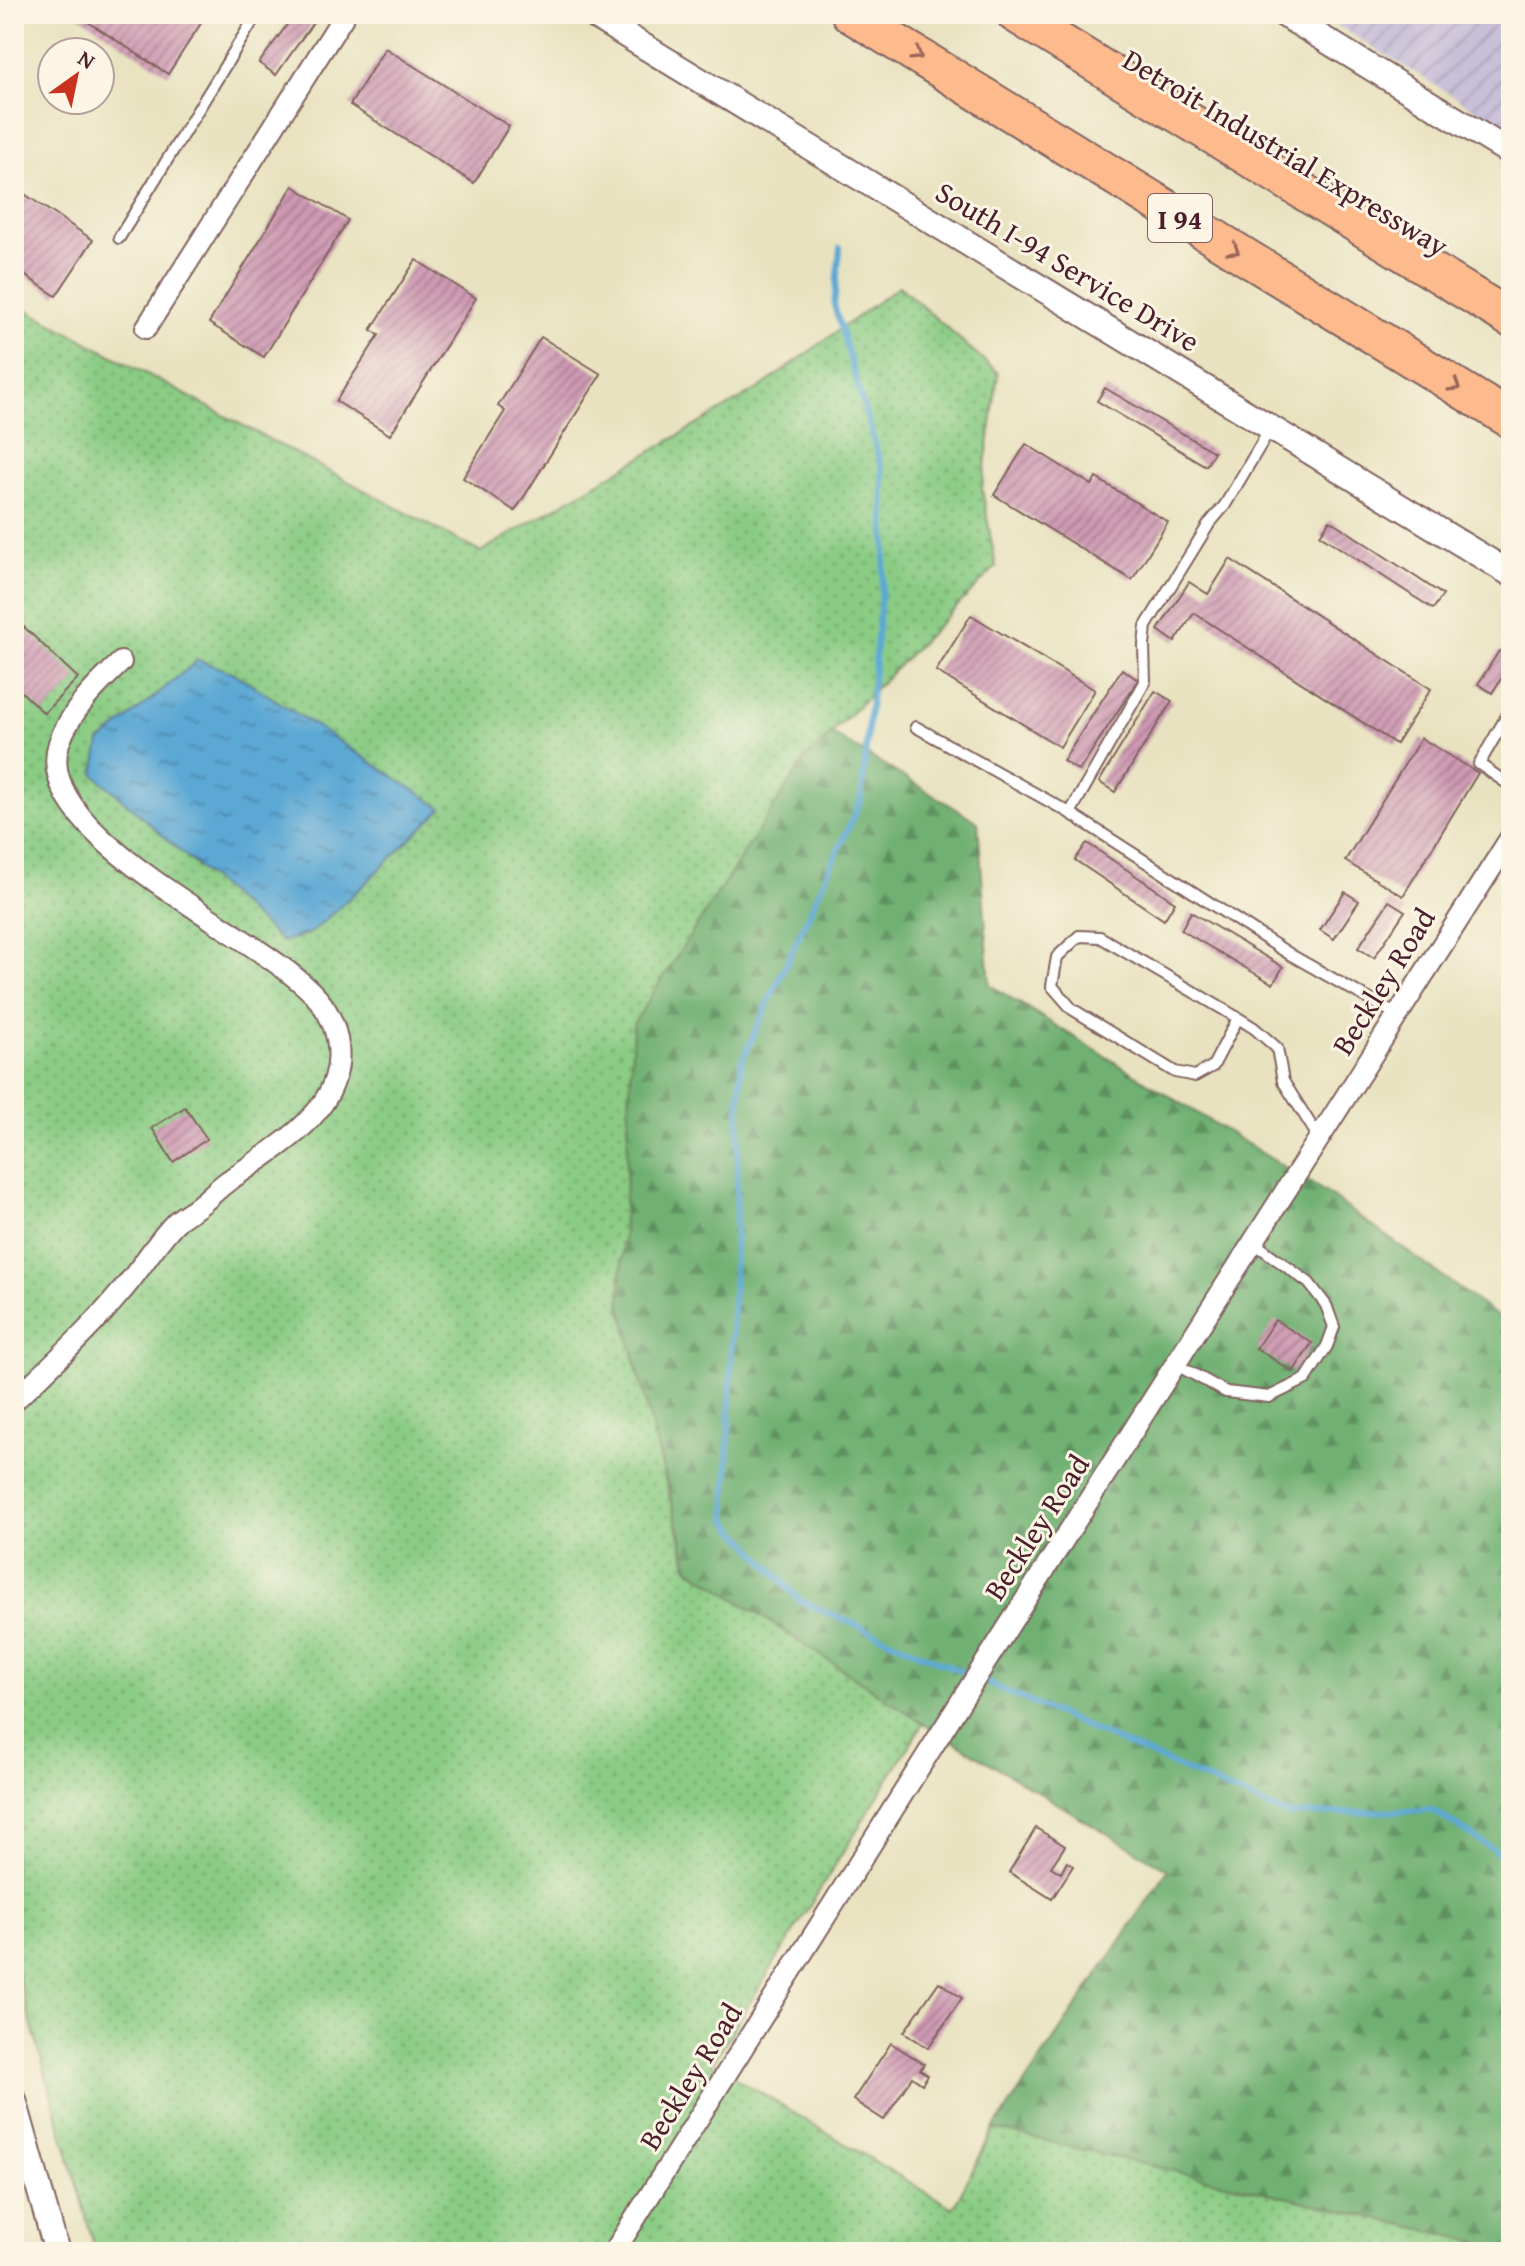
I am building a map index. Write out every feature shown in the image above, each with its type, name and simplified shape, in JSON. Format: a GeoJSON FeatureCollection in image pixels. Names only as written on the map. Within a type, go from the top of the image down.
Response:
{"type":"FeatureCollection","features":[{"type":"Feature","properties":{"kind":"highway","name":"I 94"},"geometry":{"type":"LineString","coordinates":[[850,14],[1511,420]]}},
{"type":"Feature","properties":{"kind":"highway"},"geometry":{"type":"LineString","coordinates":[[1015,14],[1511,319]]}},
{"type":"Feature","properties":{"kind":"highway","name":"Detroit Industrial Expressway"},"geometry":{"type":"LineString","coordinates":[[1061,14],[1511,290]]}},
{"type":"Feature","properties":{"kind":"street"},"geometry":{"type":"LineString","coordinates":[[146,328],[345,14]]}},
{"type":"Feature","properties":{"kind":"street","name":"South I-94 Service Drive"},"geometry":{"type":"LineString","coordinates":[[591,14],[1511,574]]}},
{"type":"Feature","properties":{"kind":"street"},"geometry":{"type":"LineString","coordinates":[[1283,14],[1511,153]]}},
{"type":"Feature","properties":{"kind":"street"},"geometry":{"type":"LineString","coordinates":[[14,1401],[120,1294],[178,1220],[304,1125],[324,1103],[335,1080],[340,1057],[337,1036],[321,1002],[275,963],[104,842],[66,796],[58,777],[58,745],[82,703],[121,662]]}},
{"type":"Feature","properties":{"kind":"street","name":"Beckley Road"},"geometry":{"type":"LineString","coordinates":[[614,2252],[1511,837]]}},
{"type":"Feature","properties":{"kind":"street"},"geometry":{"type":"LineString","coordinates":[[14,2100],[57,2252]]}},
{"type":"Feature","properties":{"kind":"lane"},"geometry":{"type":"LineString","coordinates":[[119,238],[257,14]]}},
{"type":"Feature","properties":{"kind":"lane"},"geometry":{"type":"LineString","coordinates":[[1070,813],[1145,682],[1146,626],[1272,427]]}},
{"type":"Feature","properties":{"kind":"lane"},"geometry":{"type":"LineString","coordinates":[[1511,709],[1479,764],[1511,786]]}},
{"type":"Feature","properties":{"kind":"lane"},"geometry":{"type":"LineString","coordinates":[[916,727],[1070,813],[1291,955],[1397,1015]]}},
{"type":"Feature","properties":{"kind":"lane"},"geometry":{"type":"LineString","coordinates":[[1238,1018],[1213,1066],[1195,1076],[1175,1072],[1072,1009],[1052,986],[1057,957],[1079,936],[1100,937],[1238,1018],[1254,1028],[1277,1048],[1283,1081],[1319,1138]]}},
{"type":"Feature","properties":{"kind":"lane"},"geometry":{"type":"LineString","coordinates":[[1175,1364],[1226,1392],[1269,1397],[1306,1379],[1327,1346],[1334,1327],[1326,1305],[1309,1283],[1253,1242]]}},
{"type":"Feature","properties":{"kind":"shaded area"},"geometry":{"type":"Polygon","coordinates":[[[1319,14],[1511,14],[1511,131],[1494,121],[1319,14]]]}},
{"type":"Feature","properties":{"kind":"green space"},"geometry":{"type":"Polygon","coordinates":[[[899,286],[998,373],[982,489],[996,567],[803,762],[633,1024],[620,1303],[688,1568],[923,1723],[712,2064],[953,2208],[994,2129],[1511,2252],[96,2252],[14,1963],[14,303],[480,552],[761,387],[899,286]]]}},
{"type":"Feature","properties":{"kind":"green space"},"geometry":{"type":"Polygon","coordinates":[[[831,733],[978,822],[990,985],[1325,1192],[1511,1326],[1511,2250],[994,2129],[1168,1870],[923,1723],[689,1568],[620,1303],[633,1023],[803,762],[831,733]]]}},
{"type":"Feature","properties":{"kind":"water"},"geometry":{"type":"Polygon","coordinates":[[[198,660],[234,673],[442,808],[312,932],[282,942],[94,774],[100,742],[198,660]]]}},
{"type":"Feature","properties":{"kind":"building"},"geometry":{"type":"Polygon","coordinates":[[[76,14],[207,14],[168,74],[116,40],[116,36],[110,36],[76,14]]]}},
{"type":"Feature","properties":{"kind":"building"},"geometry":{"type":"Polygon","coordinates":[[[295,14],[319,14],[276,75],[259,63],[295,14]]]}},
{"type":"Feature","properties":{"kind":"building"},"geometry":{"type":"Polygon","coordinates":[[[385,48],[509,126],[474,183],[350,105],[385,48]]]}},
{"type":"Feature","properties":{"kind":"building"},"geometry":{"type":"Polygon","coordinates":[[[293,186],[348,220],[264,357],[209,323],[293,186]]]}},
{"type":"Feature","properties":{"kind":"building"},"geometry":{"type":"Polygon","coordinates":[[[14,187],[93,240],[56,296],[14,268],[14,187]]]}},
{"type":"Feature","properties":{"kind":"building"},"geometry":{"type":"Polygon","coordinates":[[[416,260],[476,298],[390,435],[336,401],[379,335],[371,330],[416,260]]]}},
{"type":"Feature","properties":{"kind":"building"},"geometry":{"type":"Polygon","coordinates":[[[541,337],[601,374],[515,511],[463,478],[505,411],[498,406],[541,337]]]}},
{"type":"Feature","properties":{"kind":"building"},"geometry":{"type":"Polygon","coordinates":[[[1105,388],[1214,452],[1206,466],[1097,401],[1105,388]]]}},
{"type":"Feature","properties":{"kind":"building"},"geometry":{"type":"Polygon","coordinates":[[[1026,444],[1092,485],[1096,478],[1168,522],[1132,580],[994,495],[1026,444]]]}},
{"type":"Feature","properties":{"kind":"building"},"geometry":{"type":"Polygon","coordinates":[[[1330,520],[1443,595],[1433,609],[1320,535],[1330,520]]]}},
{"type":"Feature","properties":{"kind":"building"},"geometry":{"type":"Polygon","coordinates":[[[1230,559],[1431,689],[1396,744],[1194,613],[1175,642],[1158,630],[1189,582],[1208,594],[1230,559]]]}},
{"type":"Feature","properties":{"kind":"building"},"geometry":{"type":"Polygon","coordinates":[[[971,615],[1095,690],[1060,747],[936,671],[971,615]]]}},
{"type":"Feature","properties":{"kind":"building"},"geometry":{"type":"Polygon","coordinates":[[[24,627],[78,678],[44,713],[14,685],[14,637],[24,627]]]}},
{"type":"Feature","properties":{"kind":"building"},"geometry":{"type":"Polygon","coordinates":[[[1499,651],[1511,659],[1511,663],[1492,693],[1478,684],[1499,651]]]}},
{"type":"Feature","properties":{"kind":"building"},"geometry":{"type":"Polygon","coordinates":[[[1122,669],[1138,680],[1079,771],[1063,761],[1122,669]]]}},
{"type":"Feature","properties":{"kind":"building"},"geometry":{"type":"Polygon","coordinates":[[[1155,691],[1172,701],[1115,792],[1099,782],[1155,691]]]}},
{"type":"Feature","properties":{"kind":"building"},"geometry":{"type":"Polygon","coordinates":[[[1421,738],[1478,773],[1403,896],[1345,861],[1421,738]]]}},
{"type":"Feature","properties":{"kind":"building"},"geometry":{"type":"Polygon","coordinates":[[[1087,843],[1175,902],[1164,920],[1075,860],[1087,843]]]}},
{"type":"Feature","properties":{"kind":"building"},"geometry":{"type":"Polygon","coordinates":[[[1345,892],[1359,901],[1334,939],[1320,930],[1345,892]]]}},
{"type":"Feature","properties":{"kind":"building"},"geometry":{"type":"Polygon","coordinates":[[[1389,901],[1405,911],[1374,958],[1358,948],[1389,901]]]}},
{"type":"Feature","properties":{"kind":"building"},"geometry":{"type":"Polygon","coordinates":[[[1191,912],[1283,967],[1273,984],[1181,930],[1191,912]]]}},
{"type":"Feature","properties":{"kind":"building"},"geometry":{"type":"Polygon","coordinates":[[[185,1107],[207,1139],[173,1162],[152,1128],[185,1107]]]}},
{"type":"Feature","properties":{"kind":"building"},"geometry":{"type":"Polygon","coordinates":[[[1275,1320],[1312,1343],[1293,1372],[1256,1348],[1275,1320]]]}},
{"type":"Feature","properties":{"kind":"building"},"geometry":{"type":"Polygon","coordinates":[[[1036,1828],[1065,1846],[1051,1867],[1061,1873],[1067,1862],[1073,1866],[1052,1899],[1009,1872],[1036,1828]]]}},
{"type":"Feature","properties":{"kind":"building"},"geometry":{"type":"Polygon","coordinates":[[[939,1982],[962,1998],[928,2048],[904,2032],[939,1982]]]}},
{"type":"Feature","properties":{"kind":"building"},"geometry":{"type":"Polygon","coordinates":[[[891,2043],[924,2064],[920,2070],[928,2075],[922,2084],[912,2077],[884,2120],[853,2100],[891,2043]]]}},
{"type":"Feature","properties":{"kind":"waterway"},"geometry":{"type":"LineString","coordinates":[[840,248],[834,305],[882,469],[886,546],[861,800],[741,1063],[726,1519],[799,1600],[1287,1815],[1432,1810],[1511,1861]]}}]}
